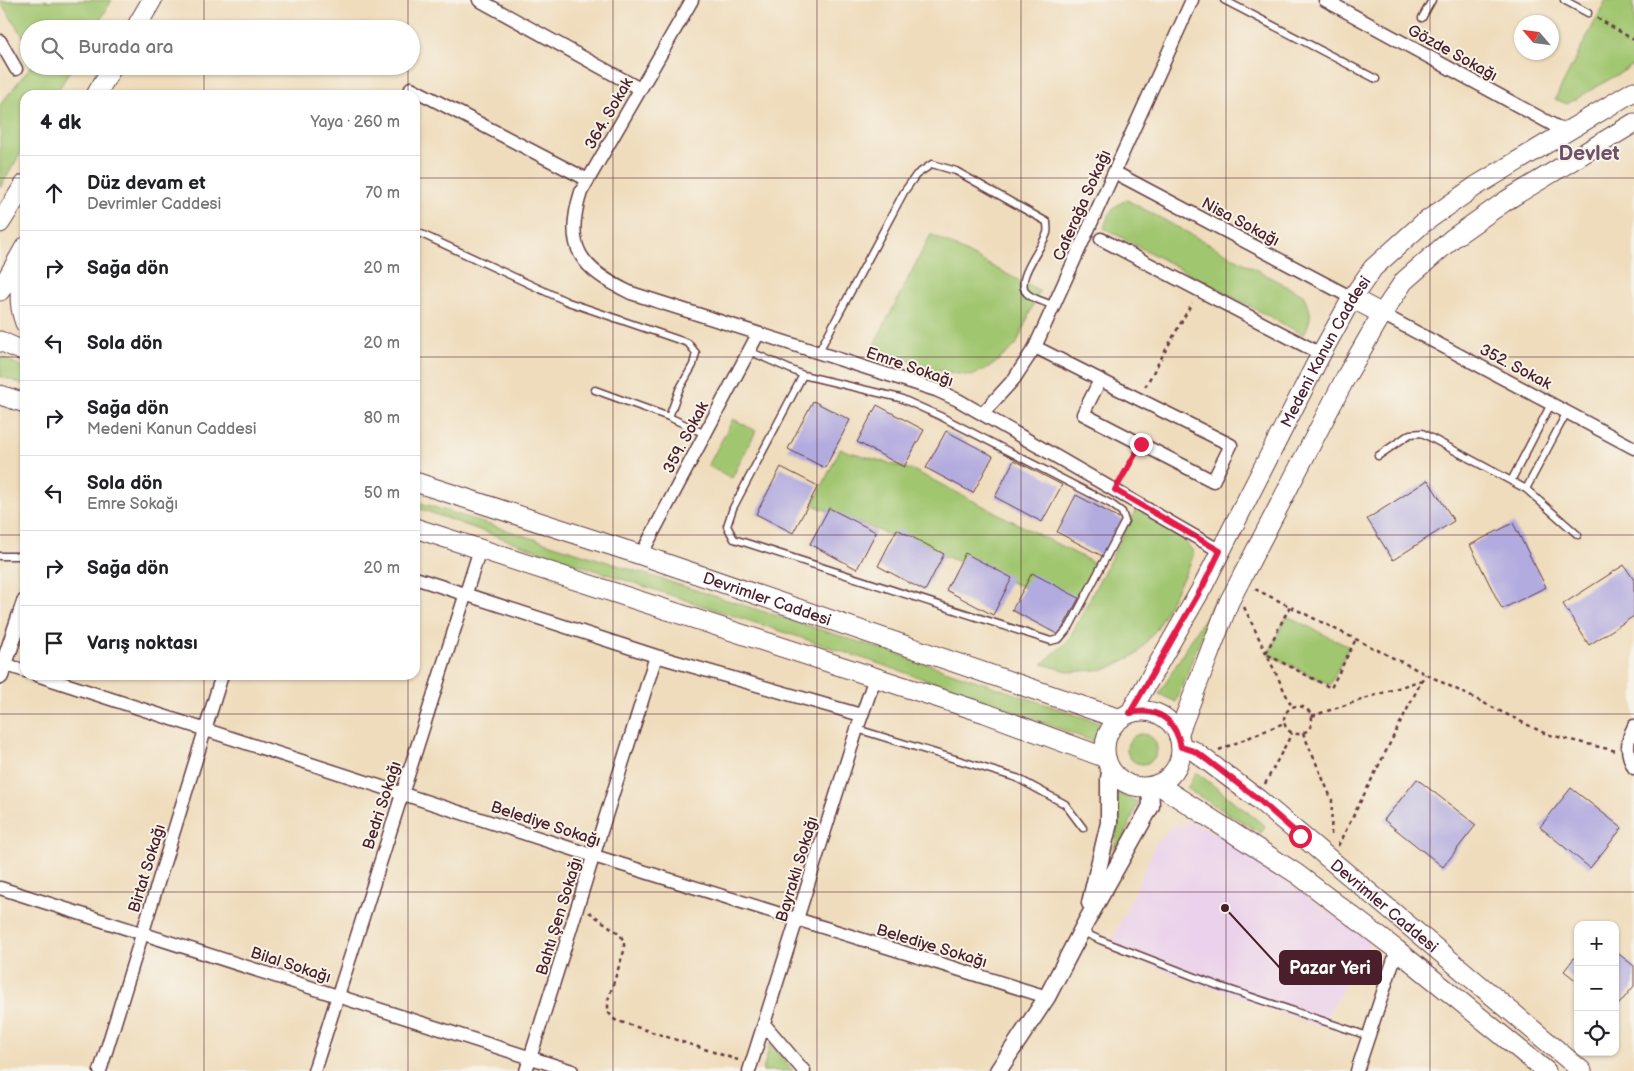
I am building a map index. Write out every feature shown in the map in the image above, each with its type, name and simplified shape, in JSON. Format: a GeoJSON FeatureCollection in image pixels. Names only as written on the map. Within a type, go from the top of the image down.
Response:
{"type":"FeatureCollection","features":[{"type":"Feature","properties":{"kind":"main road"},"geometry":{"type":"LineString","coordinates":[[140,20],[152,0]]}},
{"type":"Feature","properties":{"kind":"main road"},"geometry":{"type":"LineString","coordinates":[[99,90],[108,75]]}},
{"type":"Feature","properties":{"kind":"main road","name":"Medeni Kanun Caddesi"},"geometry":{"type":"LineString","coordinates":[[1125,716],[1203,586],[1321,354],[1352,298],[1373,268],[1422,224],[1476,186],[1634,91]]}},
{"type":"Feature","properties":{"kind":"main road","name":"Medeni Kanun Caddesi"},"geometry":{"type":"LineString","coordinates":[[1180,741],[1230,602],[1238,585],[1343,384],[1382,314],[1404,281],[1453,238],[1507,200],[1634,123]]}},
{"type":"Feature","properties":{"kind":"main road"},"geometry":{"type":"LineString","coordinates":[[0,223],[20,192]]}},
{"type":"Feature","properties":{"kind":"main road"},"geometry":{"type":"LineString","coordinates":[[0,291],[20,256]]}},
{"type":"Feature","properties":{"kind":"main road"},"geometry":{"type":"LineString","coordinates":[[1352,298],[1382,314]]}},
{"type":"Feature","properties":{"kind":"main road"},"geometry":{"type":"LineString","coordinates":[[0,341],[20,350]]}},
{"type":"Feature","properties":{"kind":"main road"},"geometry":{"type":"LineString","coordinates":[[0,395],[20,401]]}},
{"type":"Feature","properties":{"kind":"main road","name":"Devrimler Caddesi"},"geometry":{"type":"LineString","coordinates":[[420,484],[1125,716]]}},
{"type":"Feature","properties":{"kind":"main road"},"geometry":{"type":"LineString","coordinates":[[420,530],[985,713],[1108,763]]}},
{"type":"Feature","properties":{"kind":"main road"},"geometry":{"type":"LineString","coordinates":[[1142,711],[1154,712],[1164,717],[1173,725],[1180,741],[1179,759],[1174,770],[1166,778],[1154,784],[1136,786],[1117,776],[1108,763],[1105,748],[1107,737],[1112,727],[1125,716],[1142,711]]}},
{"type":"Feature","properties":{"kind":"main road","name":"Devrimler Caddesi"},"geometry":{"type":"LineString","coordinates":[[1180,741],[1258,799],[1582,1071]]}},
{"type":"Feature","properties":{"kind":"main road","name":"Devrimler Caddesi"},"geometry":{"type":"LineString","coordinates":[[1154,784],[1297,874],[1397,950],[1546,1071]]}},
{"type":"Feature","properties":{"kind":"street"},"geometry":{"type":"LineString","coordinates":[[479,0],[640,89]]}},
{"type":"Feature","properties":{"kind":"street","name":"364. Sokak"},"geometry":{"type":"LineString","coordinates":[[577,248],[574,234],[574,213],[581,192],[692,0]]}},
{"type":"Feature","properties":{"kind":"street","name":"Caferağa Sokağı"},"geometry":{"type":"LineString","coordinates":[[983,413],[1014,379],[1035,347],[1192,0]]}},
{"type":"Feature","properties":{"kind":"street","name":"Gözde Sokağı"},"geometry":{"type":"LineString","coordinates":[[1325,0],[1566,132]]}},
{"type":"Feature","properties":{"kind":"street"},"geometry":{"type":"LineString","coordinates":[[0,41],[16,69]]}},
{"type":"Feature","properties":{"kind":"street"},"geometry":{"type":"LineString","coordinates":[[411,88],[415,90]]}},
{"type":"Feature","properties":{"kind":"street"},"geometry":{"type":"LineString","coordinates":[[420,93],[588,180]]}},
{"type":"Feature","properties":{"kind":"street","name":"Nisa Sokağı"},"geometry":{"type":"LineString","coordinates":[[1114,172],[1352,298]]}},
{"type":"Feature","properties":{"kind":"street"},"geometry":{"type":"LineString","coordinates":[[1101,239],[1321,354]]}},
{"type":"Feature","properties":{"kind":"street","name":"Emre Sokağı"},"geometry":{"type":"LineString","coordinates":[[577,248],[584,261],[596,273],[612,284],[631,293],[936,390],[983,413],[1220,551]]}},
{"type":"Feature","properties":{"kind":"street","name":"352. Sokak"},"geometry":{"type":"LineString","coordinates":[[1382,314],[1634,448]]}},
{"type":"Feature","properties":{"kind":"street","name":"359. Sokak"},"geometry":{"type":"LineString","coordinates":[[641,555],[758,334]]}},
{"type":"Feature","properties":{"kind":"street"},"geometry":{"type":"LineString","coordinates":[[1035,347],[1231,445],[1213,481],[1083,414],[1100,380]]}},
{"type":"Feature","properties":{"kind":"street","name":"Bedri Sokağı"},"geometry":{"type":"LineString","coordinates":[[314,1071],[480,549]]}},
{"type":"Feature","properties":{"kind":"street"},"geometry":{"type":"LineString","coordinates":[[420,580],[656,656],[861,715]]}},
{"type":"Feature","properties":{"kind":"street"},"geometry":{"type":"LineString","coordinates":[[20,617],[2,670],[20,671]]}},
{"type":"Feature","properties":{"kind":"street","name":"Bahtı Şen Sokağı"},"geometry":{"type":"LineString","coordinates":[[526,1071],[656,656]]}},
{"type":"Feature","properties":{"kind":"street","name":"Bayraklı Sokağı"},"geometry":{"type":"LineString","coordinates":[[750,1068],[861,715],[876,678]]}},
{"type":"Feature","properties":{"kind":"street","name":"Belediye Sokağı"},"geometry":{"type":"LineString","coordinates":[[52,680],[594,856],[1047,997]]}},
{"type":"Feature","properties":{"kind":"street","name":"Birtat Sokağı"},"geometry":{"type":"LineString","coordinates":[[100,1071],[220,680]]}},
{"type":"Feature","properties":{"kind":"street"},"geometry":{"type":"LineString","coordinates":[[1631,761],[1627,748],[1634,726]]}},
{"type":"Feature","properties":{"kind":"street"},"geometry":{"type":"LineString","coordinates":[[1084,926],[1109,823],[1108,763]]}},
{"type":"Feature","properties":{"kind":"street"},"geometry":{"type":"LineString","coordinates":[[998,1071],[1047,997],[1151,806],[1154,784]]}},
{"type":"Feature","properties":{"kind":"street","name":"Bilal Sokağı"},"geometry":{"type":"LineString","coordinates":[[0,888],[572,1071]]}},
{"type":"Feature","properties":{"kind":"street"},"geometry":{"type":"LineString","coordinates":[[1357,1071],[1397,950]]}},
{"type":"Feature","properties":{"kind":"street"},"geometry":{"type":"LineString","coordinates":[[764,1024],[804,1071]]}},
{"type":"Feature","properties":{"kind":"lane"},"geometry":{"type":"LineString","coordinates":[[1224,0],[1376,79]]}},
{"type":"Feature","properties":{"kind":"lane"},"geometry":{"type":"LineString","coordinates":[[1422,18],[1432,0]]}},
{"type":"Feature","properties":{"kind":"lane"},"geometry":{"type":"LineString","coordinates":[[1564,0],[1588,13]]}},
{"type":"Feature","properties":{"kind":"lane"},"geometry":{"type":"LineString","coordinates":[[818,352],[904,192],[916,175],[932,164],[956,171],[1047,222],[1048,231],[1040,251],[1023,279],[1023,288],[1028,294],[1054,306]]}},
{"type":"Feature","properties":{"kind":"lane"},"geometry":{"type":"LineString","coordinates":[[420,233],[568,302],[688,343],[696,354],[693,365],[679,390],[669,417]]}},
{"type":"Feature","properties":{"kind":"lane"},"geometry":{"type":"LineString","coordinates":[[749,351],[803,375],[900,398],[940,416],[1111,504],[1122,512],[1125,521],[1070,626],[1059,639],[1051,641],[734,539],[727,526],[733,508],[803,375]]}},
{"type":"Feature","properties":{"kind":"lane"},"geometry":{"type":"LineString","coordinates":[[595,390],[669,417],[705,434]]}},
{"type":"Feature","properties":{"kind":"lane"},"geometry":{"type":"LineString","coordinates":[[1511,481],[1551,404]]}},
{"type":"Feature","properties":{"kind":"lane"},"geometry":{"type":"LineString","coordinates":[[1526,489],[1567,412]]}},
{"type":"Feature","properties":{"kind":"lane"},"geometry":{"type":"LineString","coordinates":[[1378,456],[1410,434],[1422,433],[1526,489],[1578,535]]}},
{"type":"Feature","properties":{"kind":"lane"},"geometry":{"type":"LineString","coordinates":[[0,556],[20,556]]}},
{"type":"Feature","properties":{"kind":"lane"},"geometry":{"type":"LineString","coordinates":[[857,729],[1017,778],[1065,804],[1083,828]]}},
{"type":"Feature","properties":{"kind":"lane"},"geometry":{"type":"LineString","coordinates":[[1084,926],[1100,940],[1216,985],[1368,1036]]}},
{"type":"Feature","properties":{"kind":"path"},"geometry":{"type":"LineString","coordinates":[[1588,13],[1634,40]]}},
{"type":"Feature","properties":{"kind":"path"},"geometry":{"type":"LineString","coordinates":[[1139,399],[1199,290]]}},
{"type":"Feature","properties":{"kind":"path"},"geometry":{"type":"LineString","coordinates":[[1115,490],[1141,444]]}},
{"type":"Feature","properties":{"kind":"path"},"geometry":{"type":"LineString","coordinates":[[1238,585],[1290,606],[1546,734],[1631,761]]}},
{"type":"Feature","properties":{"kind":"path"},"geometry":{"type":"LineString","coordinates":[[1238,585],[1292,707]]}},
{"type":"Feature","properties":{"kind":"path"},"geometry":{"type":"LineString","coordinates":[[1267,654],[1290,606]]}},
{"type":"Feature","properties":{"kind":"path"},"geometry":{"type":"LineString","coordinates":[[1267,654],[1331,688],[1356,639]]}},
{"type":"Feature","properties":{"kind":"path"},"geometry":{"type":"LineString","coordinates":[[1330,861],[1425,674]]}},
{"type":"Feature","properties":{"kind":"path"},"geometry":{"type":"LineString","coordinates":[[1312,716],[1422,680]]}},
{"type":"Feature","properties":{"kind":"path"},"geometry":{"type":"LineString","coordinates":[[1301,706],[1312,716],[1311,727],[1299,735],[1286,728],[1284,723],[1286,714],[1292,707],[1301,706]]}},
{"type":"Feature","properties":{"kind":"path"},"geometry":{"type":"LineString","coordinates":[[1202,756],[1284,723]]}},
{"type":"Feature","properties":{"kind":"path"},"geometry":{"type":"LineString","coordinates":[[1258,799],[1292,732]]}},
{"type":"Feature","properties":{"kind":"path"},"geometry":{"type":"LineString","coordinates":[[1303,734],[1332,800],[1330,861]]}},
{"type":"Feature","properties":{"kind":"path"},"geometry":{"type":"LineString","coordinates":[[579,904],[620,934],[624,942],[624,951],[608,1000],[608,1012],[615,1020],[750,1068]]}},
{"type":"Feature","properties":{"kind":"shaded area"},"geometry":{"type":"Polygon","coordinates":[[[1191,822],[1223,836],[1370,942],[1321,1027],[1108,950],[1156,843],[1172,827],[1191,822]]]}},
{"type":"Feature","properties":{"kind":"green space"},"geometry":{"type":"Polygon","coordinates":[[[112,0],[100,20],[20,20],[20,32],[0,1],[112,0]]]}},
{"type":"Feature","properties":{"kind":"green space"},"geometry":{"type":"Polygon","coordinates":[[[1606,0],[1634,0],[1634,65],[1567,104],[1555,99],[1606,0]]]}},
{"type":"Feature","properties":{"kind":"green space"},"geometry":{"type":"Polygon","coordinates":[[[24,75],[67,75],[58,90],[20,90],[20,154],[0,188],[0,105],[24,75]]]}},
{"type":"Feature","properties":{"kind":"green space"},"geometry":{"type":"Polygon","coordinates":[[[1127,200],[1303,295],[1310,311],[1309,323],[1304,335],[1104,228],[1107,218],[1112,211],[1127,200]]]}},
{"type":"Feature","properties":{"kind":"green space"},"geometry":{"type":"Polygon","coordinates":[[[931,234],[1039,291],[1016,345],[993,365],[972,376],[933,370],[873,347],[931,234]]]}},
{"type":"Feature","properties":{"kind":"green space"},"geometry":{"type":"Polygon","coordinates":[[[2,357],[20,366],[20,383],[0,376],[0,360],[2,357]]]}},
{"type":"Feature","properties":{"kind":"green space"},"geometry":{"type":"Polygon","coordinates":[[[733,419],[756,431],[732,478],[708,466],[733,419]]]}},
{"type":"Feature","properties":{"kind":"green space"},"geometry":{"type":"Polygon","coordinates":[[[840,449],[915,471],[1096,564],[1072,606],[813,505],[840,449]]]}},
{"type":"Feature","properties":{"kind":"green space"},"geometry":{"type":"Polygon","coordinates":[[[420,503],[913,659],[1100,723],[1094,742],[918,677],[593,570],[420,509],[420,503]]]}},
{"type":"Feature","properties":{"kind":"green space"},"geometry":{"type":"Polygon","coordinates":[[[1137,508],[1185,541],[1194,553],[1157,628],[1137,654],[1107,669],[1071,672],[1042,664],[1068,641],[1137,508]]]}},
{"type":"Feature","properties":{"kind":"green space"},"geometry":{"type":"Polygon","coordinates":[[[1216,598],[1176,702],[1159,694],[1216,598]]]}},
{"type":"Feature","properties":{"kind":"green space"},"geometry":{"type":"Polygon","coordinates":[[[1287,616],[1349,647],[1330,685],[1268,654],[1287,616]]]}},
{"type":"Feature","properties":{"kind":"green space"},"geometry":{"type":"Polygon","coordinates":[[[1142,734],[1152,739],[1157,749],[1152,759],[1142,764],[1132,759],[1127,749],[1132,739],[1142,734]]]}},
{"type":"Feature","properties":{"kind":"green space"},"geometry":{"type":"Polygon","coordinates":[[[1196,772],[1265,826],[1261,833],[1187,789],[1196,772]]]}},
{"type":"Feature","properties":{"kind":"green space"},"geometry":{"type":"Polygon","coordinates":[[[1115,792],[1138,802],[1118,853],[1114,851],[1119,817],[1115,792]]]}},
{"type":"Feature","properties":{"kind":"green space"},"geometry":{"type":"Polygon","coordinates":[[[770,1043],[793,1071],[763,1071],[770,1043]]]}},
{"type":"Feature","properties":{"kind":"building"},"geometry":{"type":"Polygon","coordinates":[[[813,401],[850,420],[825,468],[788,449],[813,401]]]}},
{"type":"Feature","properties":{"kind":"building"},"geometry":{"type":"Polygon","coordinates":[[[877,405],[924,430],[904,467],[857,442],[877,405]]]}},
{"type":"Feature","properties":{"kind":"building"},"geometry":{"type":"Polygon","coordinates":[[[946,431],[993,456],[973,493],[926,468],[946,431]]]}},
{"type":"Feature","properties":{"kind":"building"},"geometry":{"type":"Polygon","coordinates":[[[1014,460],[1062,485],[1042,522],[995,497],[1014,460]]]}},
{"type":"Feature","properties":{"kind":"building"},"geometry":{"type":"Polygon","coordinates":[[[781,467],[818,486],[793,533],[756,514],[781,467]]]}},
{"type":"Feature","properties":{"kind":"building"},"geometry":{"type":"Polygon","coordinates":[[[1428,480],[1454,521],[1393,560],[1367,519],[1428,480]]]}},
{"type":"Feature","properties":{"kind":"building"},"geometry":{"type":"Polygon","coordinates":[[[1076,495],[1123,520],[1104,557],[1057,532],[1076,495]]]}},
{"type":"Feature","properties":{"kind":"building"},"geometry":{"type":"Polygon","coordinates":[[[829,508],[876,532],[857,569],[810,544],[829,508]]]}},
{"type":"Feature","properties":{"kind":"building"},"geometry":{"type":"Polygon","coordinates":[[[1513,523],[1546,587],[1502,609],[1470,545],[1513,523]]]}},
{"type":"Feature","properties":{"kind":"building"},"geometry":{"type":"Polygon","coordinates":[[[897,529],[944,554],[925,591],[878,566],[897,529]]]}},
{"type":"Feature","properties":{"kind":"building"},"geometry":{"type":"Polygon","coordinates":[[[965,553],[1012,578],[993,615],[946,590],[965,553]]]}},
{"type":"Feature","properties":{"kind":"building"},"geometry":{"type":"Polygon","coordinates":[[[1624,565],[1634,580],[1634,616],[1589,645],[1563,604],[1624,565]]]}},
{"type":"Feature","properties":{"kind":"building"},"geometry":{"type":"Polygon","coordinates":[[[1032,573],[1079,598],[1059,635],[1012,610],[1032,573]]]}},
{"type":"Feature","properties":{"kind":"building"},"geometry":{"type":"Polygon","coordinates":[[[1417,779],[1476,825],[1443,867],[1384,820],[1417,779]]]}},
{"type":"Feature","properties":{"kind":"building"},"geometry":{"type":"Polygon","coordinates":[[[1571,788],[1622,828],[1590,868],[1540,827],[1571,788]]]}},
{"type":"Feature","properties":{"kind":"building"},"geometry":{"type":"Polygon","coordinates":[[[1619,954],[1634,966],[1634,986],[1619,1004],[1619,954]]]}},
{"type":"Feature","properties":{"kind":"building"},"geometry":{"type":"Polygon","coordinates":[[[1574,958],[1574,979],[1564,971],[1574,958]]]}},
{"type":"Feature","properties":{"kind":"place","name":"Pazar Yeri"},"geometry":{"type":"Point","coordinates":[1225,908]}},
{"type":"Feature","properties":{"kind":"district","name":"Devlet"},"geometry":{"type":"Point","coordinates":[1589,153]}},
{"type":"Feature","properties":{"kind":"route"},"geometry":{"type":"LineString","coordinates":[[1141,444],[1115,490],[1220,551],[1203,586],[1130,713],[1154,712],[1164,717],[1173,725],[1181,747],[1202,756],[1258,799],[1300,836]]}}]}
